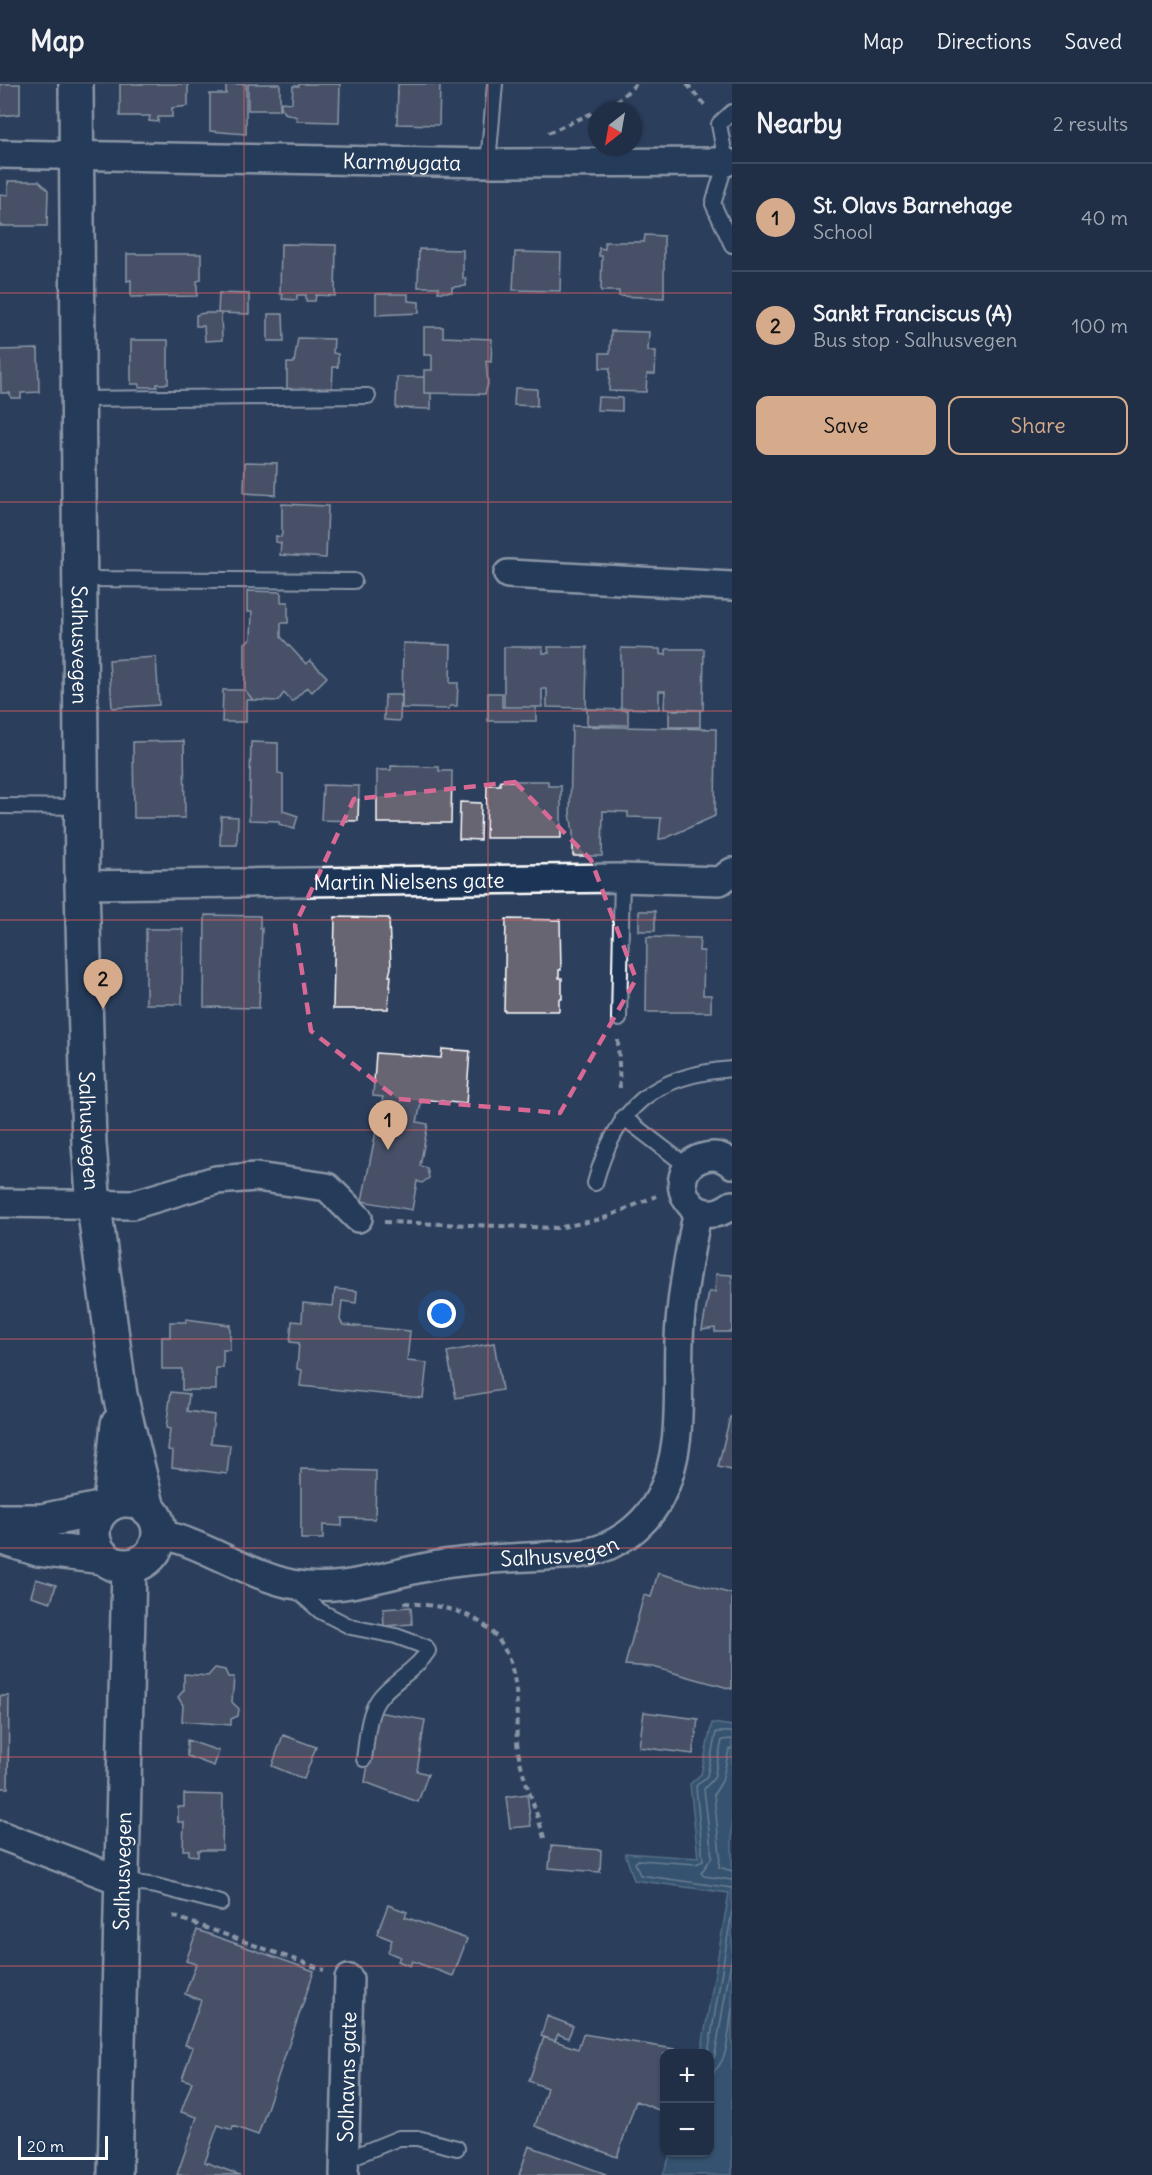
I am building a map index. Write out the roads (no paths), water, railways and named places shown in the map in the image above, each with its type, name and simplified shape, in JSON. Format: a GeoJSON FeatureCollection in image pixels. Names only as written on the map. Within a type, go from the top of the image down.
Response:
{"type":"FeatureCollection","features":[{"type":"Feature","properties":{"kind":"main road","name":"Salhusvegen"},"geometry":{"type":"LineString","coordinates":[[76,84],[82,885],[89,1144],[94,1206],[120,1395],[154,1522]]}},
{"type":"Feature","properties":{"kind":"main road","name":"Salhusvegen"},"geometry":{"type":"LineString","coordinates":[[107,1506],[120,1395]]}},
{"type":"Feature","properties":{"kind":"main road"},"geometry":{"type":"LineString","coordinates":[[0,1521],[42,1521],[130,1501],[154,1522],[154,1551],[147,1559],[116,1562],[38,1549],[0,1537]]}},
{"type":"Feature","properties":{"kind":"main road"},"geometry":{"type":"LineString","coordinates":[[107,1506],[97,1517],[93,1536],[116,1562]]}},
{"type":"Feature","properties":{"kind":"main road","name":"Salhusvegen"},"geometry":{"type":"LineString","coordinates":[[115,2175],[122,1881],[116,1562]]}},
{"type":"Feature","properties":{"kind":"street","name":"Karmøygata"},"geometry":{"type":"LineString","coordinates":[[0,154],[488,163],[726,162]]}},
{"type":"Feature","properties":{"kind":"street"},"geometry":{"type":"LineString","coordinates":[[508,574],[732,586]]}},
{"type":"Feature","properties":{"kind":"street","name":"Martin Nielsens gate"},"geometry":{"type":"LineString","coordinates":[[82,885],[622,878],[720,881],[732,872]]}},
{"type":"Feature","properties":{"kind":"street"},"geometry":{"type":"LineString","coordinates":[[732,1164],[719,1157],[709,1156],[695,1160],[685,1177],[690,1205],[698,1211],[715,1214],[732,1205]]}},
{"type":"Feature","properties":{"kind":"street"},"geometry":{"type":"LineString","coordinates":[[94,1206],[132,1205],[216,1180],[256,1177],[327,1187],[358,1218]]}},
{"type":"Feature","properties":{"kind":"street","name":"Salhusvegen"},"geometry":{"type":"LineString","coordinates":[[0,1203],[94,1206]]}},
{"type":"Feature","properties":{"kind":"street","name":"Salhusvegen"},"geometry":{"type":"LineString","coordinates":[[154,1522],[195,1544],[289,1583],[324,1588],[438,1564],[574,1554],[599,1549],[626,1536],[645,1520],[660,1497],[672,1461],[676,1434],[680,1324],[685,1275],[698,1211]]}},
{"type":"Feature","properties":{"kind":"street"},"geometry":{"type":"LineString","coordinates":[[0,1835],[122,1881]]}},
{"type":"Feature","properties":{"kind":"street","name":"Solhavns gate"},"geometry":{"type":"LineString","coordinates":[[344,2168],[350,1979]]}},
{"type":"Feature","properties":{"kind":"lane"},"geometry":{"type":"LineString","coordinates":[[488,163],[495,84]]}},
{"type":"Feature","properties":{"kind":"lane"},"geometry":{"type":"LineString","coordinates":[[732,112],[719,124],[726,162],[713,204],[732,245]]}},
{"type":"Feature","properties":{"kind":"lane"},"geometry":{"type":"LineString","coordinates":[[80,399],[368,396]]}},
{"type":"Feature","properties":{"kind":"lane"},"geometry":{"type":"LineString","coordinates":[[81,579],[354,581]]}},
{"type":"Feature","properties":{"kind":"lane"},"geometry":{"type":"LineString","coordinates":[[0,806],[83,807]]}},
{"type":"Feature","properties":{"kind":"lane"},"geometry":{"type":"LineString","coordinates":[[619,1019],[622,878]]}},
{"type":"Feature","properties":{"kind":"lane"},"geometry":{"type":"LineString","coordinates":[[595,1183],[603,1155],[623,1117],[645,1094],[669,1081],[694,1073],[732,1069]]}},
{"type":"Feature","properties":{"kind":"lane"},"geometry":{"type":"LineString","coordinates":[[623,1117],[685,1177]]}},
{"type":"Feature","properties":{"kind":"lane"},"geometry":{"type":"LineString","coordinates":[[289,1583],[320,1611],[351,1628],[396,1636],[426,1647],[428,1651],[420,1664],[376,1702],[369,1725],[364,1759]]}},
{"type":"Feature","properties":{"kind":"lane"},"geometry":{"type":"LineString","coordinates":[[122,1881],[156,1886],[222,1903]]}},
{"type":"Feature","properties":{"kind":"lane"},"geometry":{"type":"LineString","coordinates":[[344,2168],[399,2138],[417,2138],[457,2148]]}},
{"type":"Feature","properties":{"kind":"water"},"geometry":{"type":"Polygon","coordinates":[[[712,1723],[732,1726],[732,2175],[663,2175],[670,2157],[714,2157],[714,2049],[702,2049],[729,1893],[634,1880],[625,1853],[698,1858],[690,1784],[701,1774],[712,1723]]]}},
{"type":"Feature","properties":{"kind":"place","name":"Sankt Franciscus (A)"},"geometry":{"type":"Point","coordinates":[103,1009]}},
{"type":"Feature","properties":{"kind":"place","name":"St. Olavs Barnehage"},"geometry":{"type":"Point","coordinates":[388,1150]}}]}
